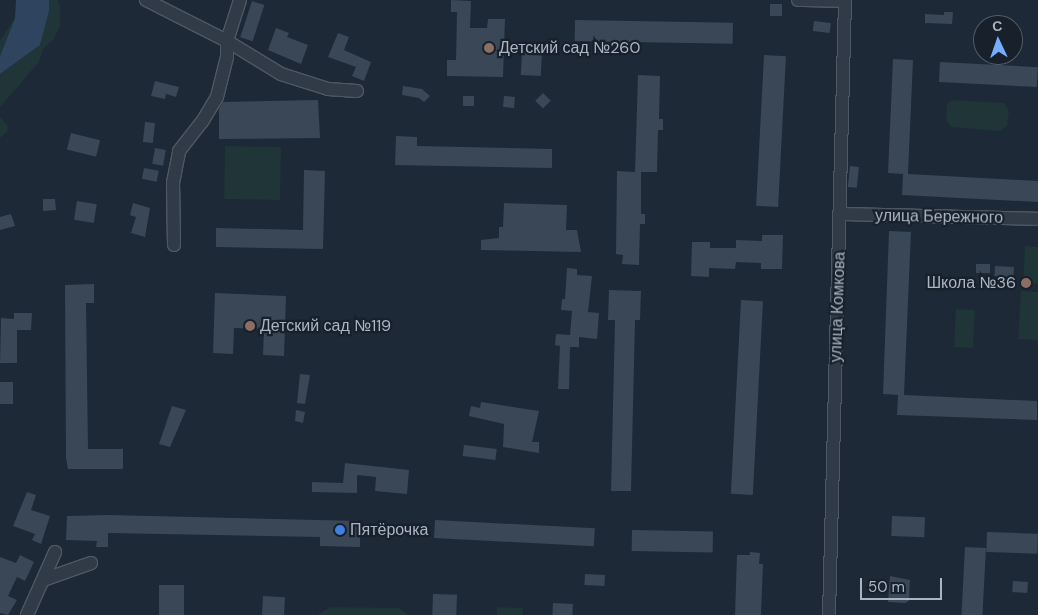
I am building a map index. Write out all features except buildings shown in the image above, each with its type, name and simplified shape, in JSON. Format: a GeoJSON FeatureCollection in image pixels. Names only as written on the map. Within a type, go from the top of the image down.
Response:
{"type":"FeatureCollection","features":[{"type":"Feature","properties":{"kind":"street"},"geometry":{"type":"LineString","coordinates":[[146,0],[227,41],[281,74],[328,89],[357,91]]}},
{"type":"Feature","properties":{"kind":"street"},"geometry":{"type":"LineString","coordinates":[[174,245],[173,183],[179,151],[202,122],[217,97],[227,57],[227,41],[240,0]]}},
{"type":"Feature","properties":{"kind":"street"},"geometry":{"type":"LineString","coordinates":[[798,0],[845,0]]}},
{"type":"Feature","properties":{"kind":"street","name":"улица Комкова"},"geometry":{"type":"LineString","coordinates":[[829,615],[845,0]]}},
{"type":"Feature","properties":{"kind":"street","name":"улица Бережного"},"geometry":{"type":"LineString","coordinates":[[840,214],[1038,219]]}},
{"type":"Feature","properties":{"kind":"street"},"geometry":{"type":"LineString","coordinates":[[27,615],[55,552]]}},
{"type":"Feature","properties":{"kind":"street"},"geometry":{"type":"LineString","coordinates":[[43,580],[90,563]]}},
{"type":"Feature","properties":{"kind":"green space"},"geometry":{"type":"Polygon","coordinates":[[[49,0],[58,0],[60,26],[54,39],[43,49],[39,62],[0,107],[0,74],[40,45],[49,0]]]}},
{"type":"Feature","properties":{"kind":"green space"},"geometry":{"type":"Polygon","coordinates":[[[15,18],[11,29],[0,56],[0,40],[15,18]]]}},
{"type":"Feature","properties":{"kind":"green space"},"geometry":{"type":"Polygon","coordinates":[[[952,100],[1004,103],[1009,111],[1007,126],[1000,131],[951,127],[946,120],[947,104],[952,100]]]}},
{"type":"Feature","properties":{"kind":"green space"},"geometry":{"type":"Polygon","coordinates":[[[0,117],[8,126],[7,132],[0,138],[0,117]]]}},
{"type":"Feature","properties":{"kind":"green space"},"geometry":{"type":"Polygon","coordinates":[[[225,146],[281,147],[280,200],[224,199],[225,146]]]}},
{"type":"Feature","properties":{"kind":"green space"},"geometry":{"type":"Polygon","coordinates":[[[1025,246],[1038,247],[1038,284],[1023,283],[1025,246]]]}},
{"type":"Feature","properties":{"kind":"green space"},"geometry":{"type":"Polygon","coordinates":[[[1021,291],[1038,292],[1038,340],[1018,339],[1021,291]]]}},
{"type":"Feature","properties":{"kind":"green space"},"geometry":{"type":"Polygon","coordinates":[[[956,309],[975,310],[973,348],[954,347],[956,309]]]}},
{"type":"Feature","properties":{"kind":"green space"},"geometry":{"type":"Polygon","coordinates":[[[330,607],[399,608],[409,615],[318,615],[330,607]]]}},
{"type":"Feature","properties":{"kind":"green space"},"geometry":{"type":"Polygon","coordinates":[[[497,607],[523,608],[523,615],[497,615],[497,607]]]}},
{"type":"Feature","properties":{"kind":"water"},"geometry":{"type":"Polygon","coordinates":[[[16,0],[49,0],[49,11],[40,45],[0,74],[0,56],[15,18],[16,0]]]}},
{"type":"Feature","properties":{"kind":"place","name":"Детский сад №260"},"geometry":{"type":"Point","coordinates":[489,48]}},
{"type":"Feature","properties":{"kind":"place","name":"Школа №36"},"geometry":{"type":"Point","coordinates":[1026,283]}},
{"type":"Feature","properties":{"kind":"place","name":"Детский сад №119"},"geometry":{"type":"Point","coordinates":[250,326]}},
{"type":"Feature","properties":{"kind":"place","name":"Пятёрочка"},"geometry":{"type":"Point","coordinates":[340,530]}}]}
